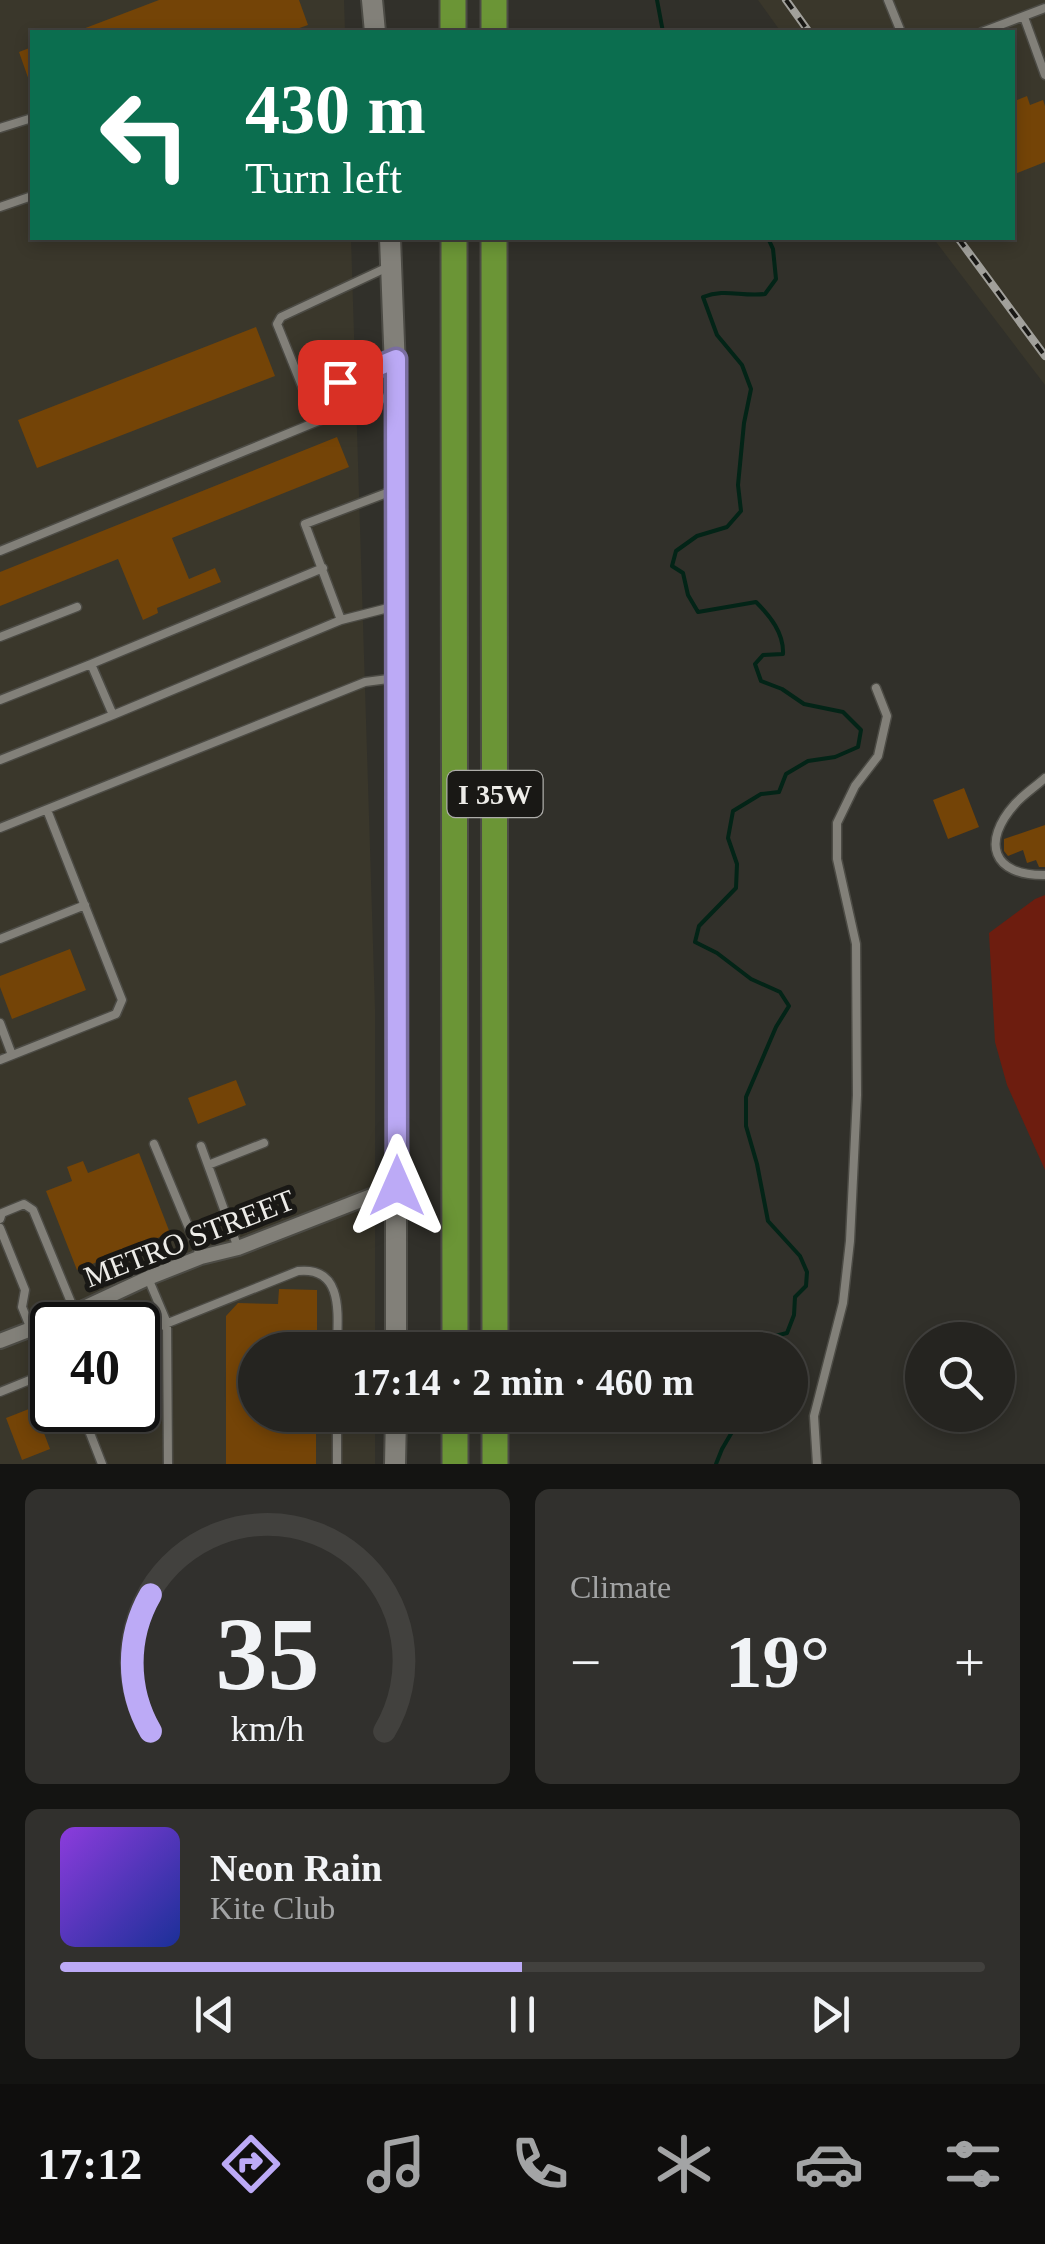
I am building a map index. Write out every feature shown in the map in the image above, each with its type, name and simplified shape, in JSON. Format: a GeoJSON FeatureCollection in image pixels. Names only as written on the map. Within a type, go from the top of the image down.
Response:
{"type":"FeatureCollection","features":[{"type":"Feature","properties":{"kind":"highway"},"geometry":{"type":"LineString","coordinates":[[453,0],[453,30]]}},
{"type":"Feature","properties":{"kind":"highway"},"geometry":{"type":"LineString","coordinates":[[494,0],[494,30]]}},
{"type":"Feature","properties":{"kind":"highway","name":"I 35W"},"geometry":{"type":"LineString","coordinates":[[454,240],[454,1332]]}},
{"type":"Feature","properties":{"kind":"highway","name":"I 35W"},"geometry":{"type":"LineString","coordinates":[[494,240],[495,1332]]}},
{"type":"Feature","properties":{"kind":"highway"},"geometry":{"type":"LineString","coordinates":[[454,1432],[454,1464]]}},
{"type":"Feature","properties":{"kind":"highway"},"geometry":{"type":"LineString","coordinates":[[495,1432],[495,1464]]}},
{"type":"Feature","properties":{"kind":"street"},"geometry":{"type":"LineString","coordinates":[[372,0],[375,30]]}},
{"type":"Feature","properties":{"kind":"street"},"geometry":{"type":"LineString","coordinates":[[390,240],[396,359],[396,1332]]}},
{"type":"Feature","properties":{"kind":"street","name":"METRO STREET"},"geometry":{"type":"LineString","coordinates":[[96,1302],[201,1257],[238,1248],[397,1186]]}},
{"type":"Feature","properties":{"kind":"street","name":"METRO STREET"},"geometry":{"type":"LineString","coordinates":[[0,1341],[30,1329]]}},
{"type":"Feature","properties":{"kind":"street"},"geometry":{"type":"LineString","coordinates":[[395,1464],[396,1432]]}},
{"type":"Feature","properties":{"kind":"lane"},"geometry":{"type":"LineString","coordinates":[[888,0],[900,30]]}},
{"type":"Feature","properties":{"kind":"lane"},"geometry":{"type":"LineString","coordinates":[[988,30],[1045,8]]}},
{"type":"Feature","properties":{"kind":"lane"},"geometry":{"type":"LineString","coordinates":[[1024,17],[1045,74]]}},
{"type":"Feature","properties":{"kind":"lane"},"geometry":{"type":"LineString","coordinates":[[0,128],[30,119]]}},
{"type":"Feature","properties":{"kind":"lane"},"geometry":{"type":"LineString","coordinates":[[0,207],[30,197]]}},
{"type":"Feature","properties":{"kind":"lane"},"geometry":{"type":"LineString","coordinates":[[392,266],[281,317],[278,324],[304,391],[313,394],[396,359]]}},
{"type":"Feature","properties":{"kind":"lane"},"geometry":{"type":"LineString","coordinates":[[0,551],[342,411],[396,395]]}},
{"type":"Feature","properties":{"kind":"lane"},"geometry":{"type":"LineString","coordinates":[[341,620],[305,524],[396,489]]}},
{"type":"Feature","properties":{"kind":"lane"},"geometry":{"type":"LineString","coordinates":[[0,700],[322,568]]}},
{"type":"Feature","properties":{"kind":"lane"},"geometry":{"type":"LineString","coordinates":[[0,760],[341,620],[396,606]]}},
{"type":"Feature","properties":{"kind":"lane"},"geometry":{"type":"LineString","coordinates":[[0,637],[77,607]]}},
{"type":"Feature","properties":{"kind":"lane"},"geometry":{"type":"LineString","coordinates":[[91,664],[112,715]]}},
{"type":"Feature","properties":{"kind":"lane"},"geometry":{"type":"LineString","coordinates":[[0,828],[365,682],[396,678]]}},
{"type":"Feature","properties":{"kind":"lane"},"geometry":{"type":"LineString","coordinates":[[817,1464],[814,1416],[842,1304],[850,1241],[857,1095],[856,944],[837,858],[837,823],[856,786],[878,756],[887,716],[876,688]]}},
{"type":"Feature","properties":{"kind":"lane"},"geometry":{"type":"LineString","coordinates":[[1045,778],[1017,802],[996,835],[1001,862],[1007,868],[1045,875]]}},
{"type":"Feature","properties":{"kind":"lane"},"geometry":{"type":"LineString","coordinates":[[0,1060],[116,1014],[122,1000],[47,810]]}},
{"type":"Feature","properties":{"kind":"lane"},"geometry":{"type":"LineString","coordinates":[[0,939],[85,905]]}},
{"type":"Feature","properties":{"kind":"lane"},"geometry":{"type":"LineString","coordinates":[[0,1024],[12,1055]]}},
{"type":"Feature","properties":{"kind":"lane"},"geometry":{"type":"LineString","coordinates":[[208,1165],[264,1143]]}},
{"type":"Feature","properties":{"kind":"lane"},"geometry":{"type":"LineString","coordinates":[[154,1144],[201,1257]]}},
{"type":"Feature","properties":{"kind":"lane"},"geometry":{"type":"LineString","coordinates":[[201,1146],[238,1248]]}},
{"type":"Feature","properties":{"kind":"lane"},"geometry":{"type":"LineString","coordinates":[[0,1219],[2,1212],[24,1204],[33,1210],[71,1302]]}},
{"type":"Feature","properties":{"kind":"lane"},"geometry":{"type":"LineString","coordinates":[[0,1228],[25,1290],[22,1307],[30,1327]]}},
{"type":"Feature","properties":{"kind":"lane"},"geometry":{"type":"LineString","coordinates":[[160,1325],[307,1270],[325,1277],[334,1290],[337,1332]]}},
{"type":"Feature","properties":{"kind":"lane"},"geometry":{"type":"LineString","coordinates":[[148,1278],[166,1323],[168,1464]]}},
{"type":"Feature","properties":{"kind":"lane"},"geometry":{"type":"LineString","coordinates":[[0,1392],[30,1380]]}},
{"type":"Feature","properties":{"kind":"lane"},"geometry":{"type":"LineString","coordinates":[[90,1432],[102,1464]]}},
{"type":"Feature","properties":{"kind":"lane"},"geometry":{"type":"LineString","coordinates":[[337,1432],[338,1464]]}},
{"type":"Feature","properties":{"kind":"shaded area"},"geometry":{"type":"Polygon","coordinates":[[[0,0],[344,0],[345,30],[30,30],[30,240],[351,240],[375,1009],[375,1332],[238,1332],[238,1432],[375,1432],[375,1464],[0,1464],[0,0]]]}},
{"type":"Feature","properties":{"kind":"shaded area"},"geometry":{"type":"Polygon","coordinates":[[[758,0],[1045,0],[1045,385],[935,240],[1015,240],[1015,30],[780,30],[758,0]]]}},
{"type":"Feature","properties":{"kind":"shaded area"},"geometry":{"type":"Polygon","coordinates":[[[1045,895],[1045,1170],[1007,1085],[995,1042],[989,933],[1045,895]]]}},
{"type":"Feature","properties":{"kind":"building"},"geometry":{"type":"Polygon","coordinates":[[[159,0],[299,0],[308,25],[294,30],[80,30],[159,0]]]}},
{"type":"Feature","properties":{"kind":"building"},"geometry":{"type":"Polygon","coordinates":[[[30,48],[30,83],[19,52],[30,48]]]}},
{"type":"Feature","properties":{"kind":"building"},"geometry":{"type":"Polygon","coordinates":[[[1027,96],[1030,105],[1043,100],[1045,162],[1015,174],[1015,101],[1027,96]]]}},
{"type":"Feature","properties":{"kind":"building"},"geometry":{"type":"Polygon","coordinates":[[[256,327],[275,376],[37,468],[18,420],[256,327]]]}},
{"type":"Feature","properties":{"kind":"building"},"geometry":{"type":"Polygon","coordinates":[[[337,437],[349,467],[172,538],[189,579],[215,568],[221,582],[157,608],[158,613],[143,620],[118,559],[0,606],[0,572],[337,437]]]}},
{"type":"Feature","properties":{"kind":"building"},"geometry":{"type":"Polygon","coordinates":[[[964,788],[979,827],[948,839],[933,800],[964,788]]]}},
{"type":"Feature","properties":{"kind":"building"},"geometry":{"type":"Polygon","coordinates":[[[1045,825],[1045,867],[1039,867],[1036,860],[1027,863],[1023,850],[1008,856],[1004,851],[1004,839],[1045,825]]]}},
{"type":"Feature","properties":{"kind":"building"},"geometry":{"type":"Polygon","coordinates":[[[70,949],[86,990],[12,1019],[0,976],[70,949]]]}},
{"type":"Feature","properties":{"kind":"building"},"geometry":{"type":"Polygon","coordinates":[[[236,1080],[246,1105],[198,1124],[188,1098],[236,1080]]]}},
{"type":"Feature","properties":{"kind":"building"},"geometry":{"type":"Polygon","coordinates":[[[139,1153],[170,1233],[77,1270],[46,1191],[72,1181],[67,1167],[83,1161],[88,1173],[139,1153]]]}},
{"type":"Feature","properties":{"kind":"building"},"geometry":{"type":"Polygon","coordinates":[[[279,1289],[317,1290],[317,1332],[238,1332],[238,1432],[316,1432],[316,1464],[226,1464],[226,1316],[238,1303],[278,1304],[279,1289]]]}},
{"type":"Feature","properties":{"kind":"building"},"geometry":{"type":"Polygon","coordinates":[[[30,1409],[30,1432],[44,1432],[50,1449],[22,1460],[6,1418],[30,1409]]]}},
{"type":"Feature","properties":{"kind":"waterway"},"geometry":{"type":"LineString","coordinates":[[657,0],[663,30]]}},
{"type":"Feature","properties":{"kind":"waterway"},"geometry":{"type":"LineString","coordinates":[[769,240],[776,279],[765,294],[719,293],[703,297],[717,335],[742,365],[751,389],[738,485],[741,511],[727,527],[697,536],[676,551],[672,566],[683,573],[688,595],[698,612],[756,602],[771,619],[779,632],[783,654],[763,655],[755,664],[761,681],[804,704],[843,712],[861,730],[858,747],[835,757],[808,761],[786,774],[779,792],[761,794],[733,811],[728,838],[737,864],[736,888],[699,926],[695,942],[751,979],[780,992],[789,1006],[746,1097],[746,1126],[768,1221],[800,1256],[807,1272],[806,1286],[795,1297],[787,1332]]}},
{"type":"Feature","properties":{"kind":"waterway"},"geometry":{"type":"LineString","coordinates":[[716,1464],[732,1432]]}},
{"type":"Feature","properties":{"kind":"railway"},"geometry":{"type":"LineString","coordinates":[[786,0],[808,30]]}},
{"type":"Feature","properties":{"kind":"railway"},"geometry":{"type":"LineString","coordinates":[[959,240],[1045,356]]}},
{"type":"Feature","properties":{"kind":"route"},"geometry":{"type":"LineString","coordinates":[[340,382],[396,359],[397,1186]]}}]}
